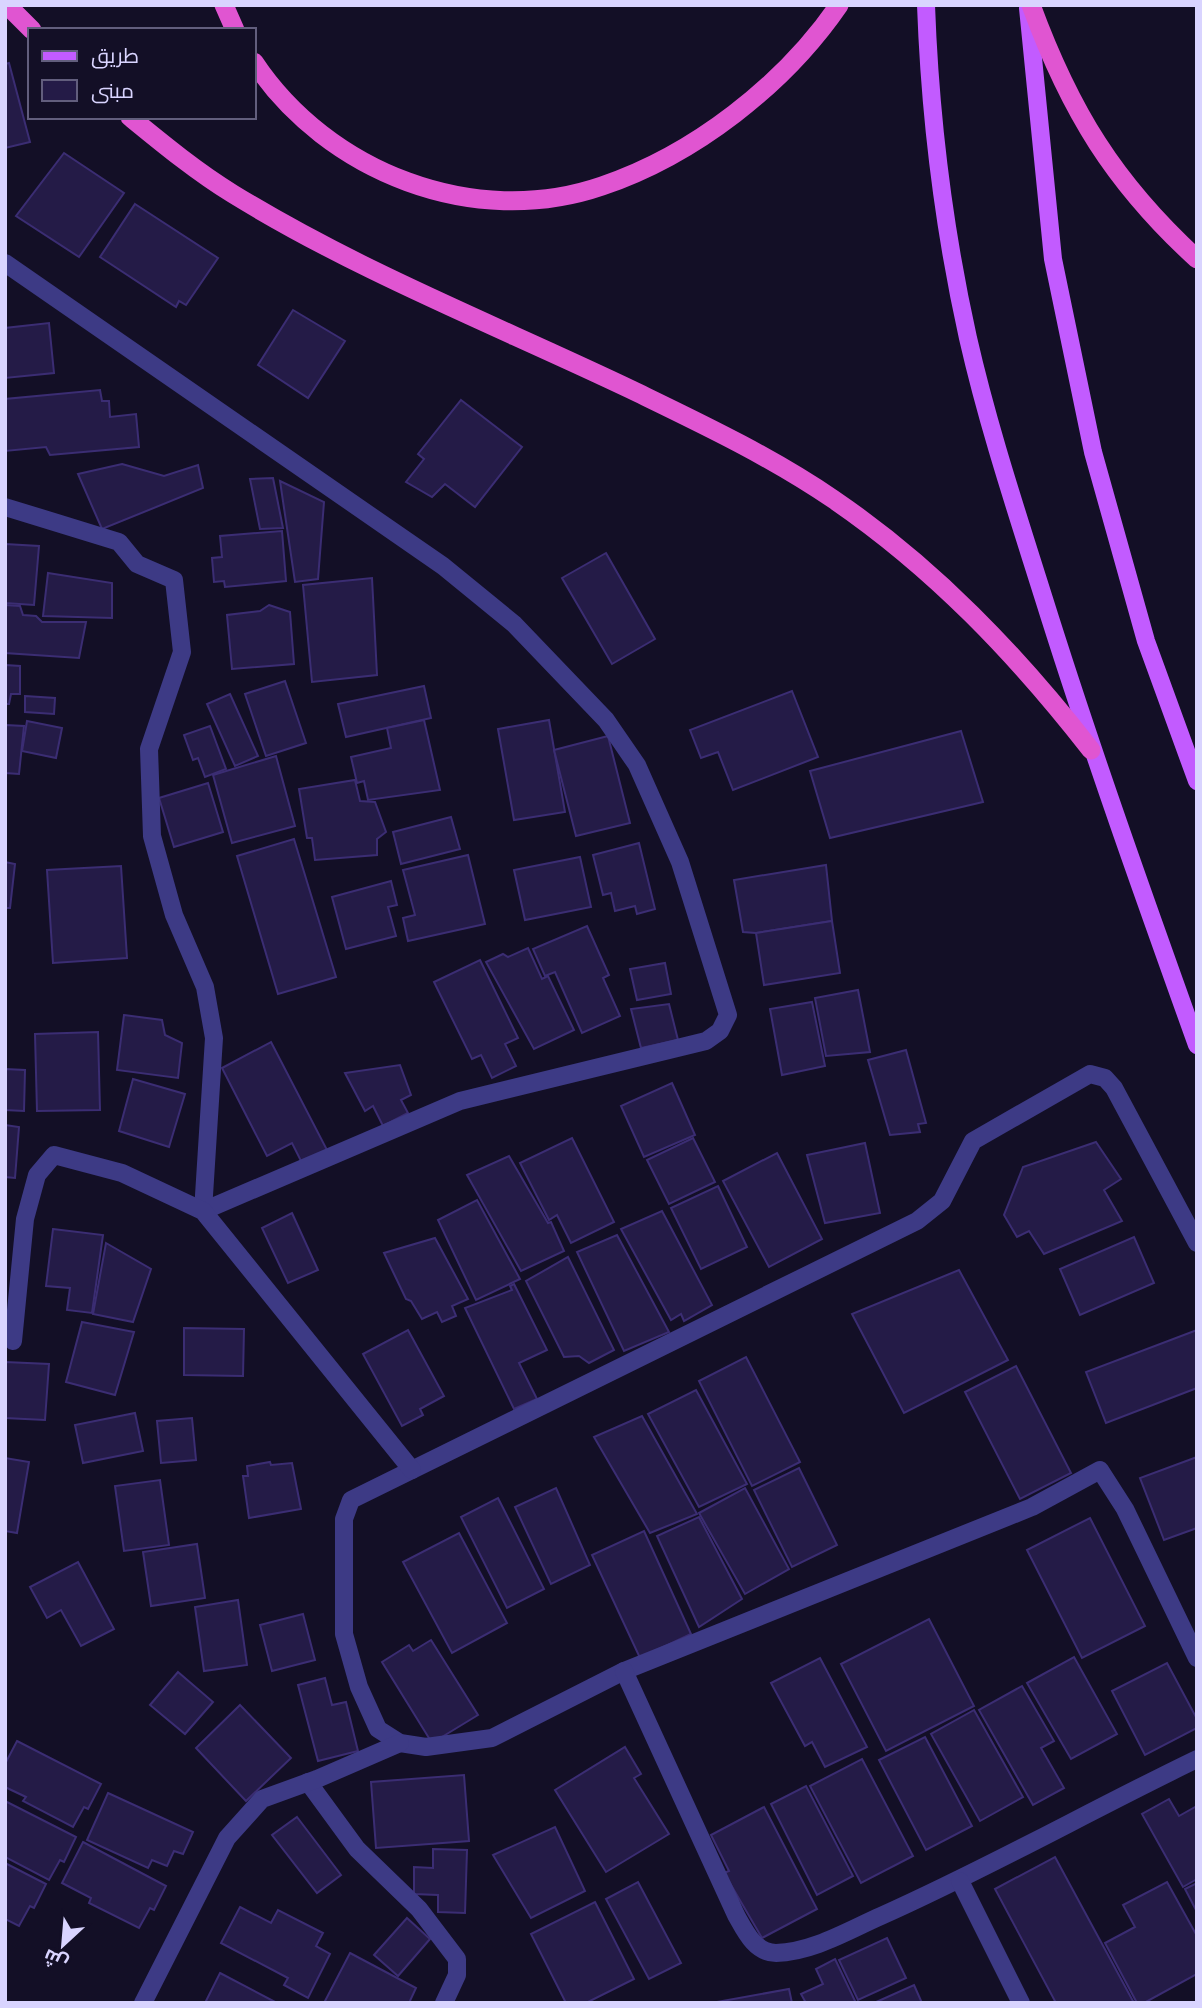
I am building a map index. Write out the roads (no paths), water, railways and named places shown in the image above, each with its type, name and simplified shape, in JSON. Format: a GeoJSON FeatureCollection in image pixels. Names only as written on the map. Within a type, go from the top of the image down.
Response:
{"type":"FeatureCollection","features":[{"type":"Feature","properties":{"kind":"highway"},"geometry":{"type":"LineString","coordinates":[[7,5],[30,28]]}},
{"type":"Feature","properties":{"kind":"highway"},"geometry":{"type":"LineString","coordinates":[[224,5],[234,28]]}},
{"type":"Feature","properties":{"kind":"highway"},"geometry":{"type":"LineString","coordinates":[[256,64],[290,107],[317,133],[382,172],[453,195],[528,200],[603,186],[691,143],[769,84],[803,49],[839,5]]}},
{"type":"Feature","properties":{"kind":"highway"},"geometry":{"type":"LineString","coordinates":[[1029,5],[1068,95],[1095,143],[1126,187],[1162,228],[1197,259]]}},
{"type":"Feature","properties":{"kind":"highway"},"geometry":{"type":"LineString","coordinates":[[133,119],[230,192],[298,232],[415,291],[692,419],[763,456],[831,498],[896,544],[956,596],[1011,653],[1091,750]]}},
{"type":"Feature","properties":{"kind":"main road"},"geometry":{"type":"LineString","coordinates":[[926,5],[928,67],[942,189],[968,338],[1019,521],[1091,750],[1197,1045]]}},
{"type":"Feature","properties":{"kind":"main road"},"geometry":{"type":"LineString","coordinates":[[1029,5],[1053,259],[1093,452],[1146,641],[1197,781]]}},
{"type":"Feature","properties":{"kind":"street"},"geometry":{"type":"LineString","coordinates":[[5,263],[443,566],[514,624],[579,691],[606,720],[636,765],[680,862],[728,1015],[720,1031],[706,1041],[460,1101],[203,1211]]}},
{"type":"Feature","properties":{"kind":"street"},"geometry":{"type":"LineString","coordinates":[[5,507],[119,542],[137,564],[174,580],[182,652],[149,749],[152,836],[174,915],[205,988],[214,1038],[203,1211]]}},
{"type":"Feature","properties":{"kind":"street"},"geometry":{"type":"LineString","coordinates":[[1197,1243],[1114,1088],[1105,1078],[1090,1074],[972,1141],[942,1201],[917,1222],[351,1500],[344,1519],[344,1634],[359,1687],[378,1729],[400,1743],[426,1747],[492,1738],[624,1671],[1032,1507],[1100,1470],[1125,1509],[1197,1658]]}},
{"type":"Feature","properties":{"kind":"street"},"geometry":{"type":"LineString","coordinates":[[13,1340],[25,1219],[37,1175],[54,1155],[122,1173],[203,1211],[412,1471]]}},
{"type":"Feature","properties":{"kind":"street"},"geometry":{"type":"LineString","coordinates":[[624,1671],[736,1915],[754,1945],[774,1953],[816,1945],[960,1881],[1121,1795],[1197,1759]]}},
{"type":"Feature","properties":{"kind":"street"},"geometry":{"type":"LineString","coordinates":[[143,2003],[235,1827],[261,1799],[400,1743]]}},
{"type":"Feature","properties":{"kind":"street"},"geometry":{"type":"LineString","coordinates":[[308,1782],[356,1849],[419,1909],[457,1959],[457,1975],[444,2003]]}},
{"type":"Feature","properties":{"kind":"street"},"geometry":{"type":"LineString","coordinates":[[960,1881],[1021,2003]]}}]}
